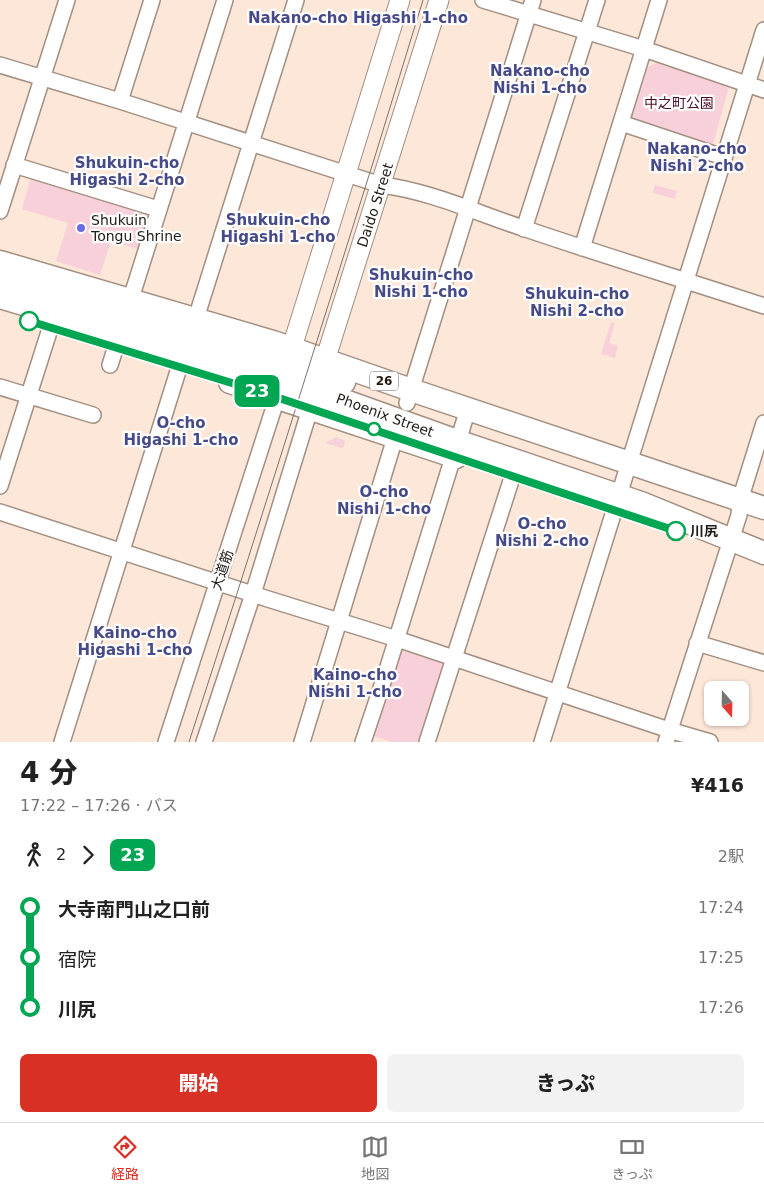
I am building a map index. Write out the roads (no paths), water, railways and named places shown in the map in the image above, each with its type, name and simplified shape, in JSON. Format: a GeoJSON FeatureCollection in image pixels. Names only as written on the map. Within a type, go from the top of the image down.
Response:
{"type":"FeatureCollection","features":[{"type":"Feature","properties":{"kind":"highway","name":"26"},"geometry":{"type":"LineString","coordinates":[[0,262],[120,333]]}},
{"type":"Feature","properties":{"kind":"highway","name":"Phoenix Street"},"geometry":{"type":"LineString","coordinates":[[0,280],[120,333],[187,344],[284,373],[622,486],[740,508],[764,524]]}},
{"type":"Feature","properties":{"kind":"highway","name":"26"},"geometry":{"type":"LineString","coordinates":[[0,297],[52,320]]}},
{"type":"Feature","properties":{"kind":"highway","name":"26"},"geometry":{"type":"LineString","coordinates":[[0,313],[52,320],[187,344],[284,373],[461,432],[514,469],[622,486],[714,545],[723,544],[731,539]]}},
{"type":"Feature","properties":{"kind":"highway","name":"26"},"geometry":{"type":"LineString","coordinates":[[740,508],[764,508]]}},
{"type":"Feature","properties":{"kind":"highway"},"geometry":{"type":"LineString","coordinates":[[731,539],[764,553]]}},
{"type":"Feature","properties":{"kind":"main road"},"geometry":{"type":"LineString","coordinates":[[284,373],[400,0]]}},
{"type":"Feature","properties":{"kind":"main road","name":"Daido Street"},"geometry":{"type":"LineString","coordinates":[[318,384],[439,0]]}},
{"type":"Feature","properties":{"kind":"street"},"geometry":{"type":"LineString","coordinates":[[0,211],[67,0]]}},
{"type":"Feature","properties":{"kind":"street"},"geometry":{"type":"LineString","coordinates":[[120,101],[152,0]]}},
{"type":"Feature","properties":{"kind":"street"},"geometry":{"type":"LineString","coordinates":[[120,333],[225,0]]}},
{"type":"Feature","properties":{"kind":"street"},"geometry":{"type":"LineString","coordinates":[[62,742],[296,0]]}},
{"type":"Feature","properties":{"kind":"street"},"geometry":{"type":"LineString","coordinates":[[483,0],[531,7],[587,32],[644,49],[764,90]]}},
{"type":"Feature","properties":{"kind":"street"},"geometry":{"type":"LineString","coordinates":[[524,229],[597,0]]}},
{"type":"Feature","properties":{"kind":"street"},"geometry":{"type":"LineString","coordinates":[[582,248],[659,0]]}},
{"type":"Feature","properties":{"kind":"street"},"geometry":{"type":"LineString","coordinates":[[302,742],[403,412],[531,7]]}},
{"type":"Feature","properties":{"kind":"street"},"geometry":{"type":"LineString","coordinates":[[542,742],[764,30]]}},
{"type":"Feature","properties":{"kind":"street"},"geometry":{"type":"LineString","coordinates":[[0,64],[381,185],[398,187],[467,208],[524,229],[764,306]]}},
{"type":"Feature","properties":{"kind":"street"},"geometry":{"type":"LineString","coordinates":[[621,123],[723,157]]}},
{"type":"Feature","properties":{"kind":"street"},"geometry":{"type":"LineString","coordinates":[[14,165],[158,209]]}},
{"type":"Feature","properties":{"kind":"street"},"geometry":{"type":"LineString","coordinates":[[0,486],[52,320]]}},
{"type":"Feature","properties":{"kind":"street","name":"大道筋"},"geometry":{"type":"LineString","coordinates":[[166,742],[284,373]]}},
{"type":"Feature","properties":{"kind":"street"},"geometry":{"type":"LineString","coordinates":[[204,742],[253,594],[318,384]]}},
{"type":"Feature","properties":{"kind":"street"},"geometry":{"type":"LineString","coordinates":[[0,387],[93,415]]}},
{"type":"Feature","properties":{"kind":"street"},"geometry":{"type":"LineString","coordinates":[[668,736],[731,539],[764,423]]}},
{"type":"Feature","properties":{"kind":"street"},"geometry":{"type":"LineString","coordinates":[[368,741],[397,639],[461,432]]}},
{"type":"Feature","properties":{"kind":"street"},"geometry":{"type":"LineString","coordinates":[[427,742],[514,469]]}},
{"type":"Feature","properties":{"kind":"street"},"geometry":{"type":"LineString","coordinates":[[0,512],[397,639],[558,693],[668,736],[710,742]]}},
{"type":"Feature","properties":{"kind":"street"},"geometry":{"type":"LineString","coordinates":[[697,643],[764,663]]}},
{"type":"Feature","properties":{"kind":"tram line"},"geometry":{"type":"LineString","coordinates":[[189,742],[423,0]]}},
{"type":"Feature","properties":{"kind":"place","name":"Shukuin Tongu Shrine"},"geometry":{"type":"Point","coordinates":[81,228]}},
{"type":"Feature","properties":{"kind":"place","name":"川尻"},"geometry":{"type":"Point","coordinates":[676,531]}},
{"type":"Feature","properties":{"kind":"district","name":"Nakano-cho Higashi 1-cho"},"geometry":{"type":"Point","coordinates":[358,18]}},
{"type":"Feature","properties":{"kind":"district","name":"Nakano-cho Nishi 1-cho"},"geometry":{"type":"Point","coordinates":[540,80]}},
{"type":"Feature","properties":{"kind":"district","name":"Nakano-cho Nishi 2-cho"},"geometry":{"type":"Point","coordinates":[697,158]}},
{"type":"Feature","properties":{"kind":"district","name":"Shukuin-cho Higashi 2-cho"},"geometry":{"type":"Point","coordinates":[127,172]}},
{"type":"Feature","properties":{"kind":"district","name":"Shukuin-cho Higashi 1-cho"},"geometry":{"type":"Point","coordinates":[278,228]}},
{"type":"Feature","properties":{"kind":"district","name":"Shukuin-cho Nishi 1-cho"},"geometry":{"type":"Point","coordinates":[421,284]}},
{"type":"Feature","properties":{"kind":"district","name":"Shukuin-cho Nishi 2-cho"},"geometry":{"type":"Point","coordinates":[577,302]}},
{"type":"Feature","properties":{"kind":"district","name":"O-cho Higashi 1-cho"},"geometry":{"type":"Point","coordinates":[181,432]}},
{"type":"Feature","properties":{"kind":"district","name":"O-cho Nishi 1-cho"},"geometry":{"type":"Point","coordinates":[384,500]}},
{"type":"Feature","properties":{"kind":"district","name":"O-cho Nishi 2-cho"},"geometry":{"type":"Point","coordinates":[542,532]}},
{"type":"Feature","properties":{"kind":"district","name":"Kaino-cho Higashi 1-cho"},"geometry":{"type":"Point","coordinates":[135,642]}},
{"type":"Feature","properties":{"kind":"district","name":"Kaino-cho Nishi 1-cho"},"geometry":{"type":"Point","coordinates":[355,684]}},
{"type":"Feature","properties":{"kind":"park label","name":"中之町公園"},"geometry":{"type":"Point","coordinates":[679,103]}}]}
